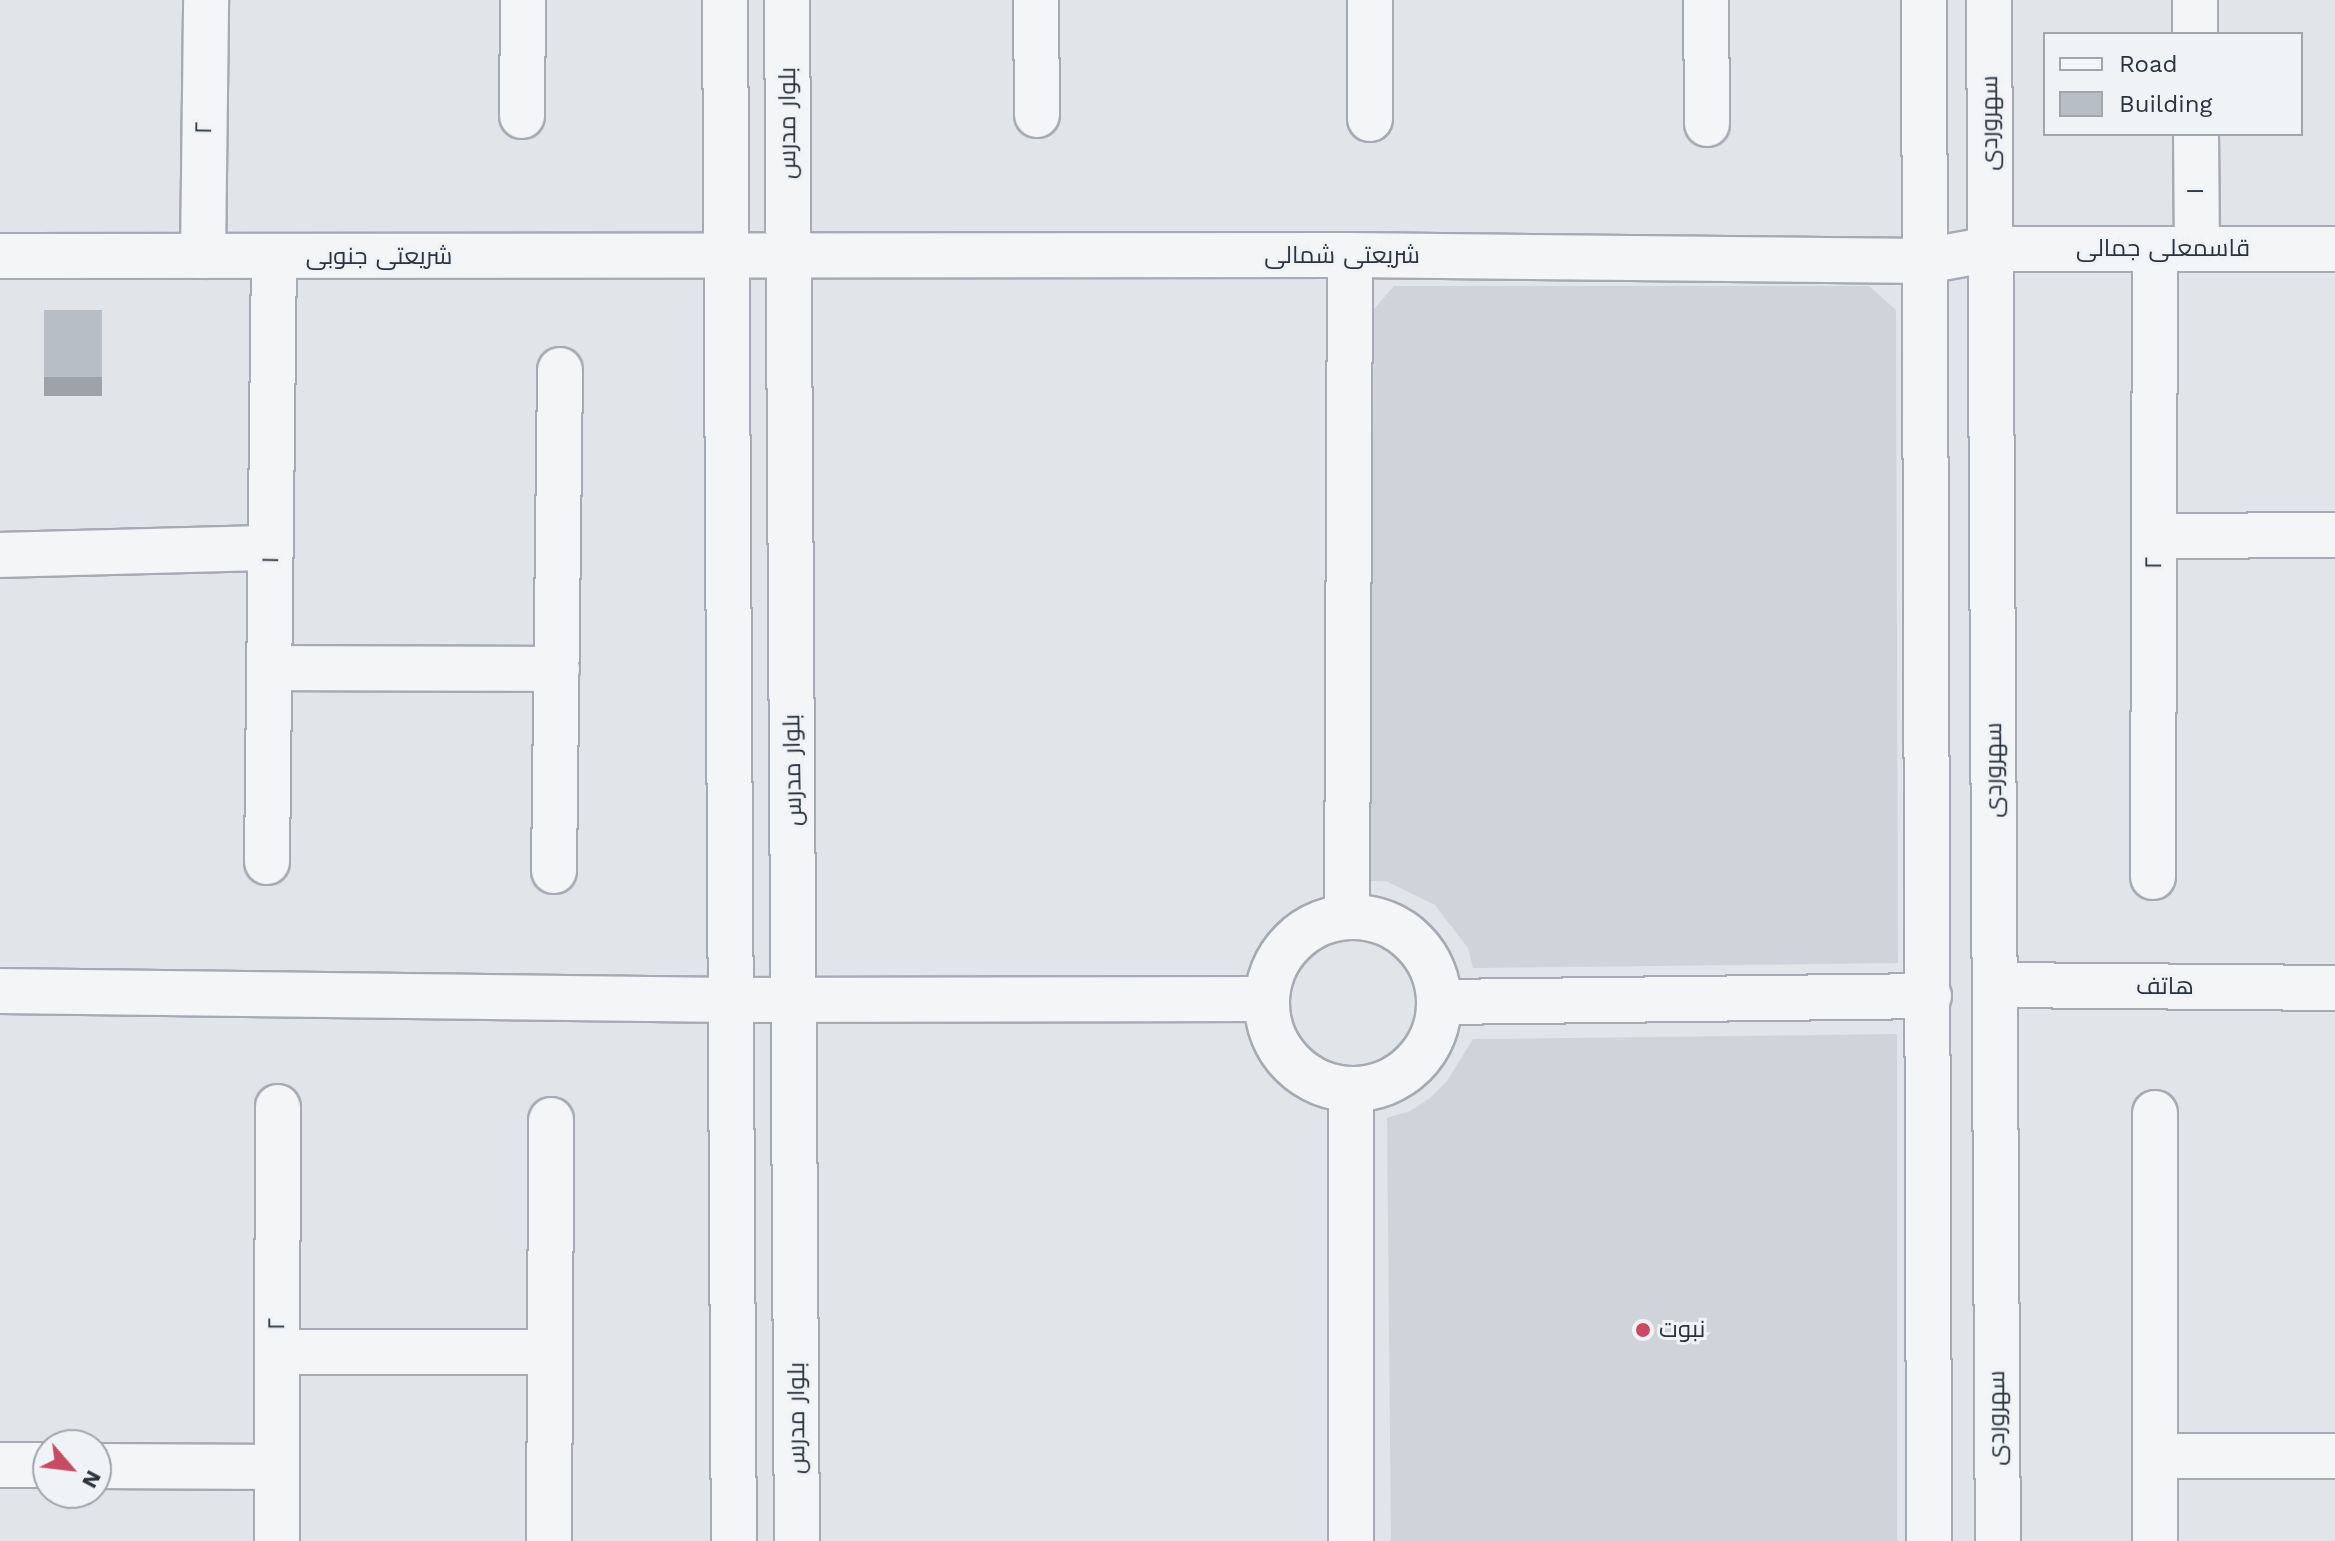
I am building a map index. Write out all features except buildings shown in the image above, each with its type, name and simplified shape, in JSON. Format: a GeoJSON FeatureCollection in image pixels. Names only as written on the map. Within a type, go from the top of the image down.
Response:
{"type":"FeatureCollection","features":[{"type":"Feature","properties":{"kind":"street","name":"۲"},"geometry":{"type":"LineString","coordinates":[[203,256],[206,0]]}},
{"type":"Feature","properties":{"kind":"street"},"geometry":{"type":"LineString","coordinates":[[522,116],[523,0]]}},
{"type":"Feature","properties":{"kind":"street","name":"بلوار مدرس"},"geometry":{"type":"LineString","coordinates":[[725,0],[758,258],[795,999],[797,1541]]}},
{"type":"Feature","properties":{"kind":"street","name":"بلوار مدرس"},"geometry":{"type":"LineString","coordinates":[[734,1541],[731,1000],[758,258],[787,0]]}},
{"type":"Feature","properties":{"kind":"street"},"geometry":{"type":"LineString","coordinates":[[1036,0],[1037,115]]}},
{"type":"Feature","properties":{"kind":"street"},"geometry":{"type":"LineString","coordinates":[[1370,0],[1370,119]]}},
{"type":"Feature","properties":{"kind":"street"},"geometry":{"type":"LineString","coordinates":[[1706,0],[1707,124]]}},
{"type":"Feature","properties":{"kind":"street"},"geometry":{"type":"LineString","coordinates":[[1924,0],[1929,1541]]}},
{"type":"Feature","properties":{"kind":"street","name":"سهروردی"},"geometry":{"type":"LineString","coordinates":[[1989,0],[1998,1541]]}},
{"type":"Feature","properties":{"kind":"street"},"geometry":{"type":"LineString","coordinates":[[2195,0],[2195,32]]}},
{"type":"Feature","properties":{"kind":"street","name":"۱"},"geometry":{"type":"LineString","coordinates":[[2176,249],[2196,136]]}},
{"type":"Feature","properties":{"kind":"street","name":"قاسمعلی جمالی"},"geometry":{"type":"LineString","coordinates":[[1925,261],[1991,249],[2335,249]]}},
{"type":"Feature","properties":{"kind":"street","name":"۲"},"geometry":{"type":"LineString","coordinates":[[2153,877],[2154,536],[2176,249]]}},
{"type":"Feature","properties":{"kind":"street"},"geometry":{"type":"LineString","coordinates":[[1347,916],[1350,255]]}},
{"type":"Feature","properties":{"kind":"street","name":"شریعتی شمالی"},"geometry":{"type":"LineString","coordinates":[[758,258],[1350,255],[1925,261]]}},
{"type":"Feature","properties":{"kind":"street","name":"شریعتی جنوبی"},"geometry":{"type":"LineString","coordinates":[[0,256],[758,258]]}},
{"type":"Feature","properties":{"kind":"street","name":"۱"},"geometry":{"type":"LineString","coordinates":[[267,862],[274,257]]}},
{"type":"Feature","properties":{"kind":"street"},"geometry":{"type":"LineString","coordinates":[[554,871],[560,370]]}},
{"type":"Feature","properties":{"kind":"street"},"geometry":{"type":"LineString","coordinates":[[2154,536],[2335,535]]}},
{"type":"Feature","properties":{"kind":"street"},"geometry":{"type":"LineString","coordinates":[[0,555],[271,548]]}},
{"type":"Feature","properties":{"kind":"street"},"geometry":{"type":"LineString","coordinates":[[270,668],[557,669]]}},
{"type":"Feature","properties":{"kind":"street"},"geometry":{"type":"LineString","coordinates":[[1347,916],[1392,925],[1427,957],[1441,1002],[1429,1046],[1396,1079],[1351,1091],[1307,1078],[1275,1044],[1265,999],[1278,959],[1287,949],[1307,929],[1347,916]]}},
{"type":"Feature","properties":{"kind":"street","name":"هاتف"},"geometry":{"type":"LineString","coordinates":[[1995,985],[2335,988]]}},
{"type":"Feature","properties":{"kind":"street"},"geometry":{"type":"LineString","coordinates":[[0,991],[731,1000],[1265,999]]}},
{"type":"Feature","properties":{"kind":"street"},"geometry":{"type":"LineString","coordinates":[[1441,1002],[1929,996]]}},
{"type":"Feature","properties":{"kind":"street"},"geometry":{"type":"LineString","coordinates":[[1351,1091],[1351,1541]]}},
{"type":"Feature","properties":{"kind":"street","name":"۲"},"geometry":{"type":"LineString","coordinates":[[277,1541],[278,1107]]}},
{"type":"Feature","properties":{"kind":"street"},"geometry":{"type":"LineString","coordinates":[[2155,1113],[2155,1541]]}},
{"type":"Feature","properties":{"kind":"street"},"geometry":{"type":"LineString","coordinates":[[549,1541],[551,1120]]}},
{"type":"Feature","properties":{"kind":"street"},"geometry":{"type":"LineString","coordinates":[[277,1352],[549,1352]]}},
{"type":"Feature","properties":{"kind":"street"},"geometry":{"type":"LineString","coordinates":[[2155,1456],[2335,1456]]}},
{"type":"Feature","properties":{"kind":"street"},"geometry":{"type":"LineString","coordinates":[[0,1465],[32,1465]]}},
{"type":"Feature","properties":{"kind":"street"},"geometry":{"type":"LineString","coordinates":[[112,1466],[277,1467]]}},
{"type":"Feature","properties":{"kind":"shaded area"},"geometry":{"type":"Polygon","coordinates":[[[1394,286],[1869,286],[1896,310],[1898,963],[1473,968],[1468,948],[1435,905],[1386,881],[1370,881],[1374,309],[1394,286]]]}},
{"type":"Feature","properties":{"kind":"shaded area","name":"نبوت"},"geometry":{"type":"Polygon","coordinates":[[[1897,1034],[1897,1541],[1391,1541],[1387,1118],[1410,1111],[1430,1098],[1447,1081],[1473,1039],[1897,1034]]]}},
{"type":"Feature","properties":{"kind":"place","name":"نبوت"},"geometry":{"type":"Point","coordinates":[1643,1330]}}]}
